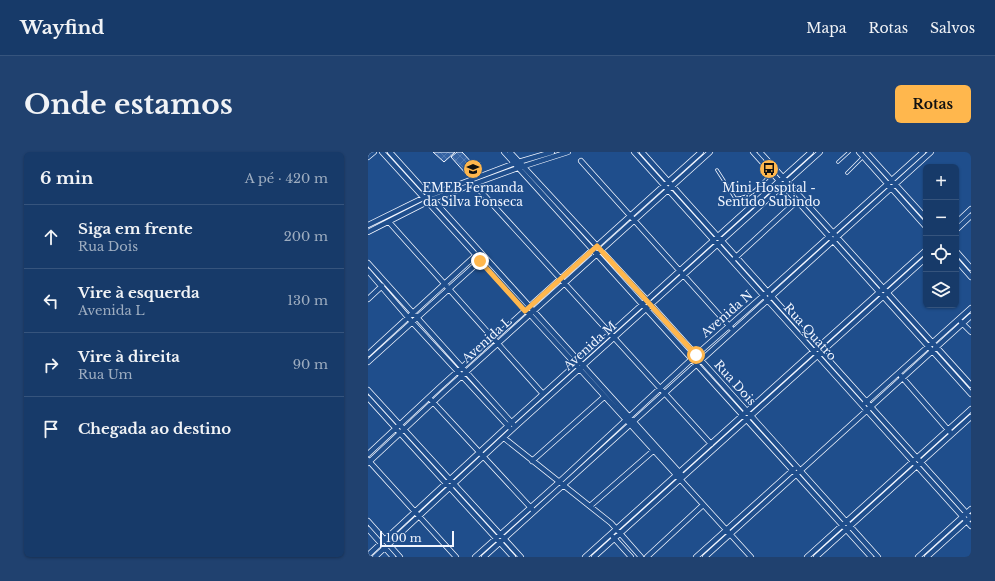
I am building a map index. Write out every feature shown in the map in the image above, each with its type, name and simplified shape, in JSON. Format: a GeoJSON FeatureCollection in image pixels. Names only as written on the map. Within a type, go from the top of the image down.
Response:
{"type":"FeatureCollection","features":[{"type":"Feature","properties":{"kind":"street"},"geometry":{"type":"LineString","coordinates":[[368,158],[374,152]]}},
{"type":"Feature","properties":{"kind":"street"},"geometry":{"type":"LineString","coordinates":[[382,152],[575,365],[581,368],[634,421],[680,472],[686,485],[703,505],[751,557]]}},
{"type":"Feature","properties":{"kind":"street"},"geometry":{"type":"LineString","coordinates":[[390,152],[579,361],[581,368],[604,397],[675,476],[682,479]]}},
{"type":"Feature","properties":{"kind":"street","name":"Rua Dois"},"geometry":{"type":"LineString","coordinates":[[504,152],[521,167],[599,248],[751,415],[795,469]]}},
{"type":"Feature","properties":{"kind":"street","name":"Rua Dois"},"geometry":{"type":"LineString","coordinates":[[510,152],[517,163]]}},
{"type":"Feature","properties":{"kind":"street"},"geometry":{"type":"LineString","coordinates":[[368,225],[431,197],[517,163],[552,152]]}},
{"type":"Feature","properties":{"kind":"street"},"geometry":{"type":"LineString","coordinates":[[431,197],[568,152]]}},
{"type":"Feature","properties":{"kind":"street","name":"Rua Quatro"},"geometry":{"type":"LineString","coordinates":[[634,152],[664,186],[671,188],[766,293],[816,349],[818,355],[913,462],[965,515],[970,518],[971,526]]}},
{"type":"Feature","properties":{"kind":"street","name":"Rua Quatro"},"geometry":{"type":"LineString","coordinates":[[642,152],[669,182],[671,188],[714,240]]}},
{"type":"Feature","properties":{"kind":"street","name":"Avenida L"},"geometry":{"type":"LineString","coordinates":[[369,462],[565,283],[599,248],[633,218],[671,188],[710,152]]}},
{"type":"Feature","properties":{"kind":"street"},"geometry":{"type":"LineString","coordinates":[[753,152],[772,173],[837,237],[971,386]]}},
{"type":"Feature","properties":{"kind":"street"},"geometry":{"type":"LineString","coordinates":[[760,152],[783,178],[783,183],[797,201],[971,394]]}},
{"type":"Feature","properties":{"kind":"street"},"geometry":{"type":"LineString","coordinates":[[783,178],[811,152]]}},
{"type":"Feature","properties":{"kind":"street","name":"Avenida M"},"geometry":{"type":"LineString","coordinates":[[375,557],[516,426],[684,275],[719,241],[783,183],[820,152]]}},
{"type":"Feature","properties":{"kind":"street"},"geometry":{"type":"LineString","coordinates":[[859,152],[923,224]]}},
{"type":"Feature","properties":{"kind":"street"},"geometry":{"type":"LineString","coordinates":[[866,152],[923,215]]}},
{"type":"Feature","properties":{"kind":"street","name":"Avenida N"},"geometry":{"type":"LineString","coordinates":[[484,557],[833,241],[889,186],[892,180],[923,152]]}},
{"type":"Feature","properties":{"kind":"street","name":"Avenida N"},"geometry":{"type":"LineString","coordinates":[[475,557],[829,236],[889,186],[895,184],[931,152]]}},
{"type":"Feature","properties":{"kind":"street"},"geometry":{"type":"LineString","coordinates":[[699,153],[703,158]]}},
{"type":"Feature","properties":{"kind":"street","name":"Avenida L"},"geometry":{"type":"LineString","coordinates":[[633,218],[699,153]]}},
{"type":"Feature","properties":{"kind":"street"},"geometry":{"type":"LineString","coordinates":[[581,161],[734,330]]}},
{"type":"Feature","properties":{"kind":"street","name":"Rua Dois"},"geometry":{"type":"LineString","coordinates":[[521,167],[595,252],[742,415],[799,473],[844,524],[878,557]]}},
{"type":"Feature","properties":{"kind":"street"},"geometry":{"type":"LineString","coordinates":[[474,184],[711,444]]}},
{"type":"Feature","properties":{"kind":"street"},"geometry":{"type":"LineString","coordinates":[[368,232],[389,222],[425,200]]}},
{"type":"Feature","properties":{"kind":"street"},"geometry":{"type":"LineString","coordinates":[[734,259],[797,201]]}},
{"type":"Feature","properties":{"kind":"street"},"geometry":{"type":"LineString","coordinates":[[959,220],[971,209]]}},
{"type":"Feature","properties":{"kind":"street"},"geometry":{"type":"LineString","coordinates":[[959,227],[971,216]]}},
{"type":"Feature","properties":{"kind":"street"},"geometry":{"type":"LineString","coordinates":[[389,222],[543,394]]}},
{"type":"Feature","properties":{"kind":"street","name":"Avenida M"},"geometry":{"type":"LineString","coordinates":[[368,555],[646,300],[714,240],[719,241]]}},
{"type":"Feature","properties":{"kind":"street"},"geometry":{"type":"LineString","coordinates":[[368,354],[480,252]]}},
{"type":"Feature","properties":{"kind":"street","name":"Avenida L"},"geometry":{"type":"LineString","coordinates":[[368,454],[462,367],[561,279],[595,252]]}},
{"type":"Feature","properties":{"kind":"street"},"geometry":{"type":"LineString","coordinates":[[585,557],[923,253]]}},
{"type":"Feature","properties":{"kind":"street"},"geometry":{"type":"LineString","coordinates":[[959,254],[971,268]]}},
{"type":"Feature","properties":{"kind":"street"},"geometry":{"type":"LineString","coordinates":[[368,362],[484,257]]}},
{"type":"Feature","properties":{"kind":"street"},"geometry":{"type":"LineString","coordinates":[[594,557],[923,261]]}},
{"type":"Feature","properties":{"kind":"street"},"geometry":{"type":"LineString","coordinates":[[368,263],[516,426]]}},
{"type":"Feature","properties":{"kind":"street"},"geometry":{"type":"LineString","coordinates":[[959,263],[971,277]]}},
{"type":"Feature","properties":{"kind":"street"},"geometry":{"type":"LineString","coordinates":[[368,271],[412,322],[512,430]]}},
{"type":"Feature","properties":{"kind":"street"},"geometry":{"type":"LineString","coordinates":[[368,299],[382,286]]}},
{"type":"Feature","properties":{"kind":"street"},"geometry":{"type":"LineString","coordinates":[[863,405],[971,308]]}},
{"type":"Feature","properties":{"kind":"street"},"geometry":{"type":"LineString","coordinates":[[705,557],[971,316]]}},
{"type":"Feature","properties":{"kind":"street"},"geometry":{"type":"LineString","coordinates":[[959,319],[971,332]]}},
{"type":"Feature","properties":{"kind":"street","name":"Rua Quatro"},"geometry":{"type":"LineString","coordinates":[[816,349],[822,351],[867,401],[965,515]]}},
{"type":"Feature","properties":{"kind":"street"},"geometry":{"type":"LineString","coordinates":[[898,374],[952,434]]}},
{"type":"Feature","properties":{"kind":"street"},"geometry":{"type":"LineString","coordinates":[[368,390],[398,427]]}},
{"type":"Feature","properties":{"kind":"street"},"geometry":{"type":"LineString","coordinates":[[532,460],[604,397]]}},
{"type":"Feature","properties":{"kind":"street"},"geometry":{"type":"LineString","coordinates":[[368,398],[402,431],[498,536],[505,539],[521,557]]}},
{"type":"Feature","properties":{"kind":"street"},"geometry":{"type":"LineString","coordinates":[[429,398],[535,512]]}},
{"type":"Feature","properties":{"kind":"street"},"geometry":{"type":"LineString","coordinates":[[807,557],[971,409]]}},
{"type":"Feature","properties":{"kind":"street"},"geometry":{"type":"LineString","coordinates":[[816,557],[971,417]]}},
{"type":"Feature","properties":{"kind":"street"},"geometry":{"type":"LineString","coordinates":[[504,438],[617,529],[641,557]]}},
{"type":"Feature","properties":{"kind":"street"},"geometry":{"type":"LineString","coordinates":[[590,506],[653,451]]}},
{"type":"Feature","properties":{"kind":"street"},"geometry":{"type":"LineString","coordinates":[[369,462],[456,557]]}},
{"type":"Feature","properties":{"kind":"street"},"geometry":{"type":"LineString","coordinates":[[696,557],[795,469]]}},
{"type":"Feature","properties":{"kind":"street"},"geometry":{"type":"LineString","coordinates":[[760,500],[764,504]]}},
{"type":"Feature","properties":{"kind":"street"},"geometry":{"type":"LineString","coordinates":[[647,557],[703,505]]}},
{"type":"Feature","properties":{"kind":"street"},"geometry":{"type":"LineString","coordinates":[[918,557],[971,509]]}},
{"type":"Feature","properties":{"kind":"street"},"geometry":{"type":"LineString","coordinates":[[927,557],[970,518]]}},
{"type":"Feature","properties":{"kind":"street"},"geometry":{"type":"LineString","coordinates":[[368,521],[383,542]]}},
{"type":"Feature","properties":{"kind":"street","name":"Rua Dois"},"geometry":{"type":"LineString","coordinates":[[848,528],[871,557]]}},
{"type":"Feature","properties":{"kind":"street"},"geometry":{"type":"LineString","coordinates":[[368,529],[400,557]]}},
{"type":"Feature","properties":{"kind":"street"},"geometry":{"type":"LineString","coordinates":[[611,534],[631,557]]}},
{"type":"Feature","properties":{"kind":"street"},"geometry":{"type":"LineString","coordinates":[[498,536],[500,543],[513,557]]}},
{"type":"Feature","properties":{"kind":"street"},"geometry":{"type":"LineString","coordinates":[[387,546],[393,557]]}},
{"type":"Feature","properties":{"kind":"lane"},"geometry":{"type":"LineString","coordinates":[[838,162],[849,152]]}},
{"type":"Feature","properties":{"kind":"lane"},"geometry":{"type":"LineString","coordinates":[[847,173],[863,157]]}},
{"type":"Feature","properties":{"kind":"lane"},"geometry":{"type":"LineString","coordinates":[[717,170],[730,193],[735,198],[746,197],[772,173]]}},
{"type":"Feature","properties":{"kind":"building"},"geometry":{"type":"Polygon","coordinates":[[[433,152],[455,152],[444,162],[433,152]]]}},
{"type":"Feature","properties":{"kind":"building"},"geometry":{"type":"Polygon","coordinates":[[[457,152],[462,152],[475,166],[466,174],[451,157],[457,152]]]}},
{"type":"Feature","properties":{"kind":"place","name":"EMEB Fernanda da Silva Fonseca"},"geometry":{"type":"Point","coordinates":[473,169]}},
{"type":"Feature","properties":{"kind":"place","name":"Mini Hospital - Sentido Subindo"},"geometry":{"type":"Point","coordinates":[769,169]}},
{"type":"Feature","properties":{"kind":"route"},"geometry":{"type":"LineString","coordinates":[[480,261],[525,311],[597,246],[696,355]]}}]}
